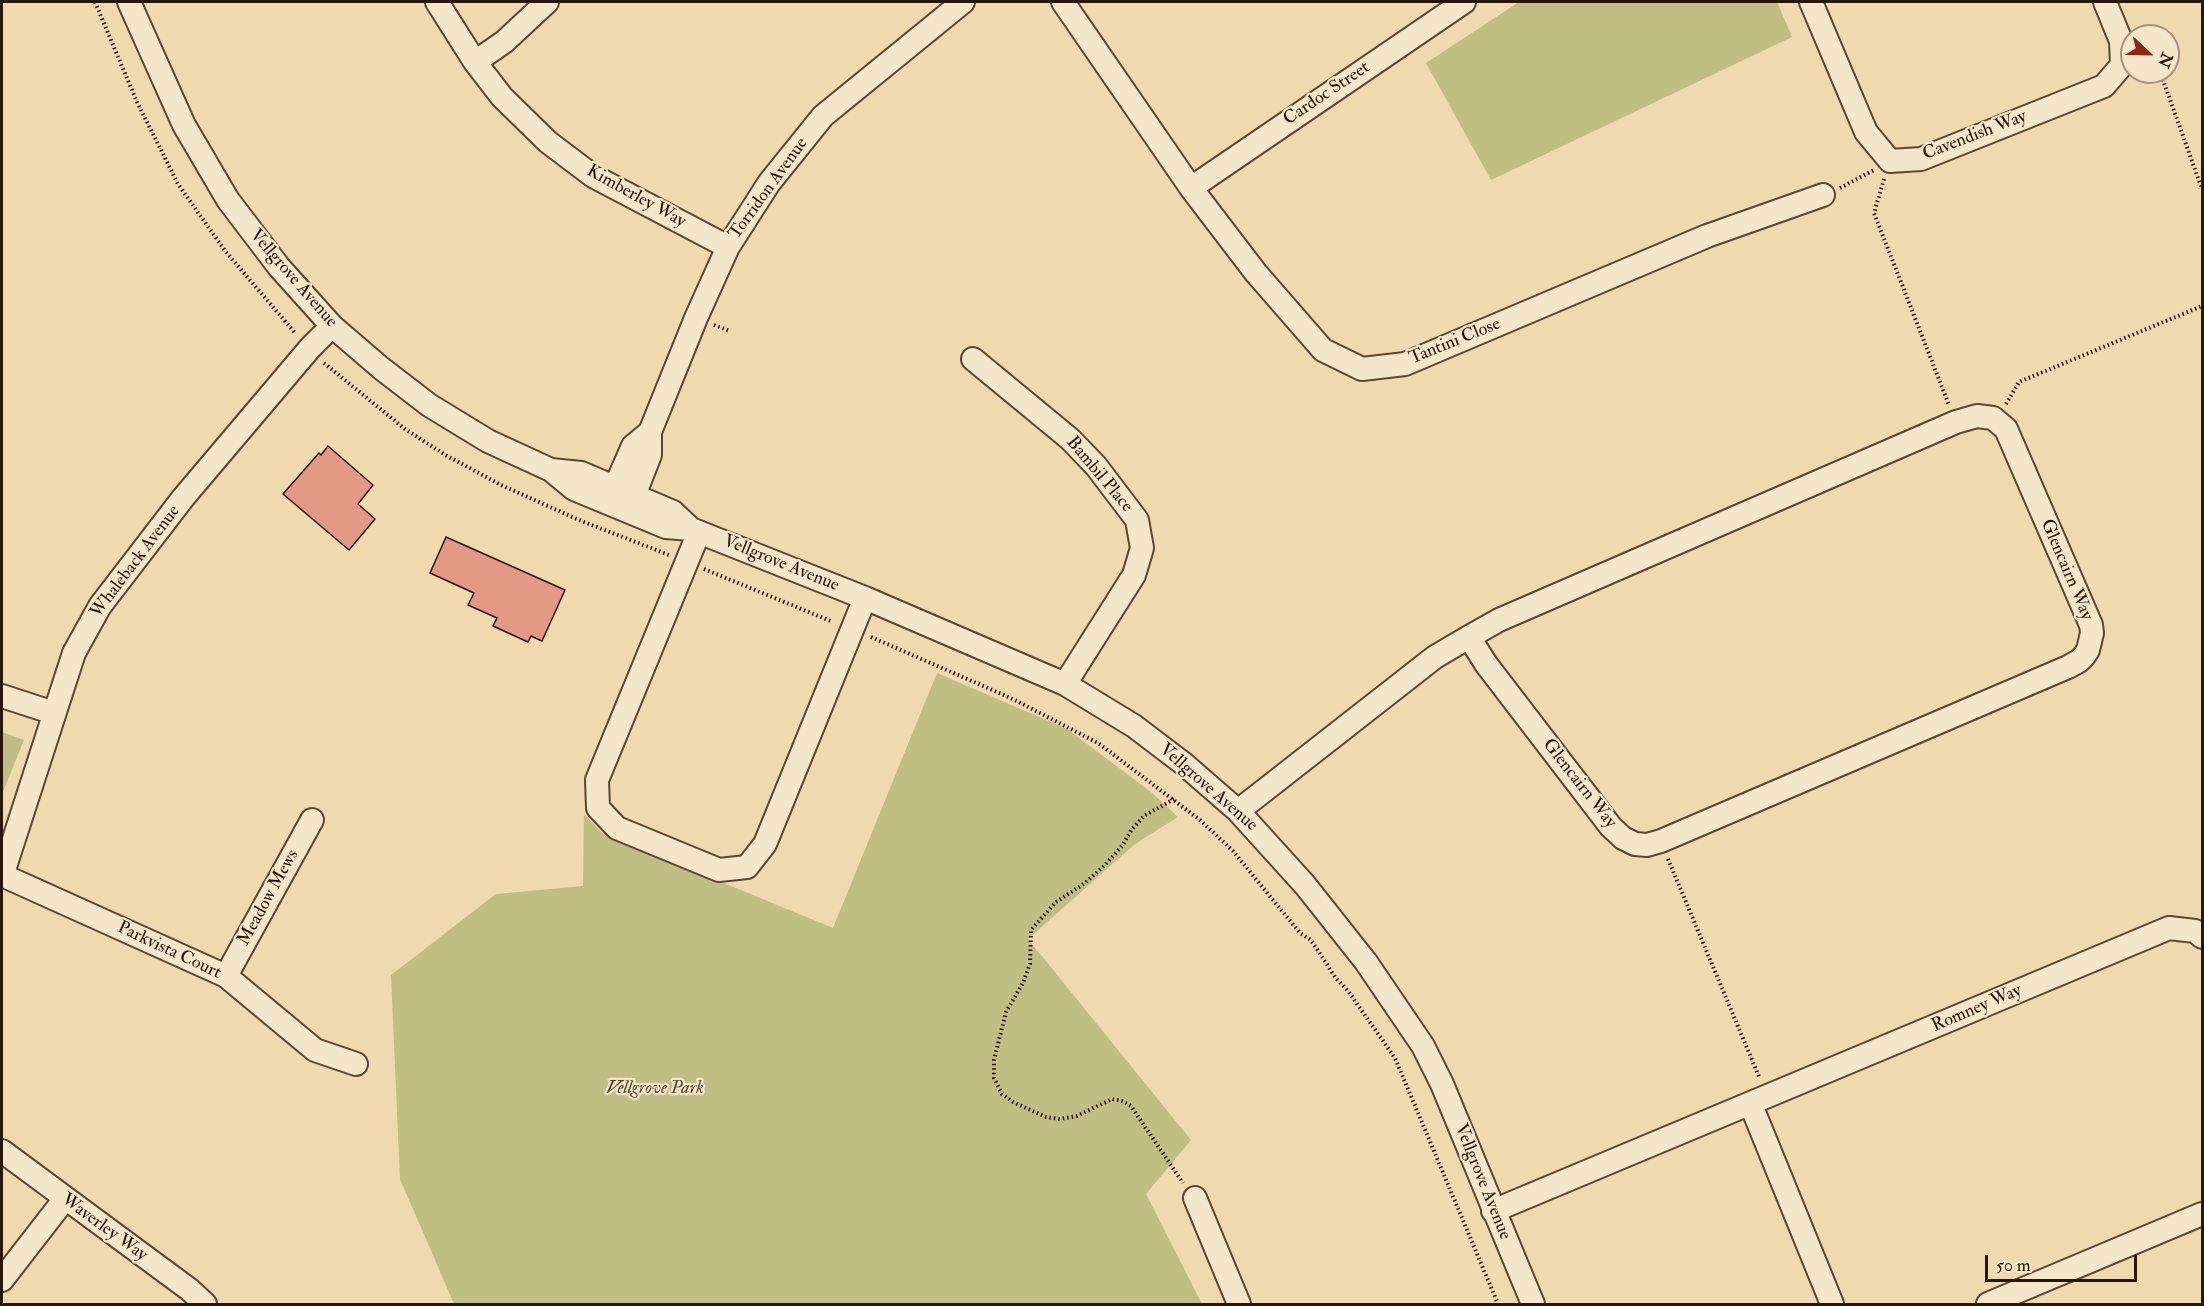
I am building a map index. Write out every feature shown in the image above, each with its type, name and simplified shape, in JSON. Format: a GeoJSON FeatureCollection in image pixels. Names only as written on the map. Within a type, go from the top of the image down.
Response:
{"type":"FeatureCollection","features":[{"type":"Feature","properties":{"kind":"street","name":"Vellgrove Avenue"},"geometry":{"type":"LineString","coordinates":[[129,2],[184,125],[228,200],[279,267],[332,326],[429,405],[488,441],[551,470],[574,489],[621,500],[666,527],[695,531],[865,598],[1065,684],[1134,726],[1184,764],[1238,811],[1305,885],[1366,962],[1423,1046],[1442,1084],[1533,1305]]}},
{"type":"Feature","properties":{"kind":"street","name":"Kimberley Way"},"geometry":{"type":"LineString","coordinates":[[437,2],[475,62],[502,97],[540,134],[593,176],[728,247]]}},
{"type":"Feature","properties":{"kind":"street"},"geometry":{"type":"LineString","coordinates":[[475,62],[504,42],[547,2]]}},
{"type":"Feature","properties":{"kind":"street","name":"Torridon Avenue"},"geometry":{"type":"LineString","coordinates":[[621,500],[633,446],[650,432],[696,318],[728,247],[769,183],[823,116],[963,2]]}},
{"type":"Feature","properties":{"kind":"street","name":"Tantini Close"},"geometry":{"type":"LineString","coordinates":[[1064,2],[1191,188],[1256,273],[1323,350],[1362,369],[1405,364],[1707,236],[1823,195]]}},
{"type":"Feature","properties":{"kind":"street","name":"Cardoc Street"},"geometry":{"type":"LineString","coordinates":[[1191,188],[1464,2]]}},
{"type":"Feature","properties":{"kind":"street"},"geometry":{"type":"LineString","coordinates":[[1811,2],[1866,132],[1890,161]]}},
{"type":"Feature","properties":{"kind":"street","name":"Cavendish Way"},"geometry":{"type":"LineString","coordinates":[[1890,161],[1921,159],[2104,86],[2122,65],[2121,40],[2105,2]]}},
{"type":"Feature","properties":{"kind":"street","name":"Whaleback Avenue"},"geometry":{"type":"LineString","coordinates":[[2,876],[74,653],[100,606],[183,498],[310,348],[332,326]]}},
{"type":"Feature","properties":{"kind":"street","name":"Bambil Place"},"geometry":{"type":"LineString","coordinates":[[973,359],[1070,439],[1096,466],[1137,520],[1142,548],[1134,575],[1065,684]]}},
{"type":"Feature","properties":{"kind":"street"},"geometry":{"type":"LineString","coordinates":[[1238,811],[1435,657],[1499,620],[1956,422],[1982,415],[1996,420]]}},
{"type":"Feature","properties":{"kind":"street","name":"Glencairn Way"},"geometry":{"type":"LineString","coordinates":[[1469,637],[1486,664],[1611,827],[1623,838],[1635,844],[1647,845],[1661,841],[2068,667],[2084,656],[2091,642],[2091,625],[2006,429],[1996,420]]}},
{"type":"Feature","properties":{"kind":"street"},"geometry":{"type":"LineString","coordinates":[[695,531],[597,780],[598,808],[617,828],[719,870],[747,867],[765,844],[865,598]]}},
{"type":"Feature","properties":{"kind":"street"},"geometry":{"type":"LineString","coordinates":[[2,696],[54,713]]}},
{"type":"Feature","properties":{"kind":"street","name":"Meadow Mews"},"geometry":{"type":"LineString","coordinates":[[226,976],[312,820]]}},
{"type":"Feature","properties":{"kind":"street","name":"Parkvista Court"},"geometry":{"type":"LineString","coordinates":[[2,876],[226,976],[315,1050],[356,1064]]}},
{"type":"Feature","properties":{"kind":"street","name":"Romney Way"},"geometry":{"type":"LineString","coordinates":[[1494,1211],[2169,928],[2195,931],[2202,937]]}},
{"type":"Feature","properties":{"kind":"street"},"geometry":{"type":"LineString","coordinates":[[1760,1101],[1832,1305]]}},
{"type":"Feature","properties":{"kind":"street","name":"Waverley Way"},"geometry":{"type":"LineString","coordinates":[[2,1151],[64,1200],[190,1290],[205,1305]]}},
{"type":"Feature","properties":{"kind":"street"},"geometry":{"type":"LineString","coordinates":[[1195,1198],[1239,1305]]}},
{"type":"Feature","properties":{"kind":"street"},"geometry":{"type":"LineString","coordinates":[[2,1280],[64,1200]]}},
{"type":"Feature","properties":{"kind":"street"},"geometry":{"type":"LineString","coordinates":[[1988,1305],[2202,1214]]}},
{"type":"Feature","properties":{"kind":"path"},"geometry":{"type":"LineString","coordinates":[[2164,84],[2202,189]]}},
{"type":"Feature","properties":{"kind":"path"},"geometry":{"type":"LineString","coordinates":[[1823,195],[1849,184],[1890,161]]}},
{"type":"Feature","properties":{"kind":"path"},"geometry":{"type":"LineString","coordinates":[[1890,161],[1874,213],[1956,422]]}},
{"type":"Feature","properties":{"kind":"path"},"geometry":{"type":"LineString","coordinates":[[1996,420],[2019,382],[2202,306]]}},
{"type":"Feature","properties":{"kind":"path"},"geometry":{"type":"LineString","coordinates":[[1174,799],[1144,816],[1104,866],[1085,883],[1056,902],[1031,930],[1030,964],[1023,983],[1006,1012],[994,1060],[994,1078],[1002,1094],[1013,1102],[1046,1117],[1060,1119],[1077,1116],[1112,1099],[1131,1106],[1179,1179],[1195,1198]]}},
{"type":"Feature","properties":{"kind":"path"},"geometry":{"type":"LineString","coordinates":[[1661,841],[1760,1101]]}},
{"type":"Feature","properties":{"kind":"path"},"geometry":{"type":"LineString","coordinates":[[1252,876],[1267,890],[1300,933],[1311,940],[1335,977],[1395,1058],[1498,1305]]}},
{"type":"Feature","properties":{"kind":"green space"},"geometry":{"type":"Polygon","coordinates":[[[1519,2],[1777,2],[1792,37],[1491,180],[1426,63],[1519,2]]]}},
{"type":"Feature","properties":{"kind":"green space","name":"Vellgrove Park"},"geometry":{"type":"Polygon","coordinates":[[[937,673],[1067,729],[1151,792],[1178,817],[1135,844],[1028,939],[1191,1140],[1146,1194],[1202,1304],[454,1304],[400,1179],[391,975],[496,894],[583,886],[584,814],[602,833],[833,928],[937,673]]]}},
{"type":"Feature","properties":{"kind":"green space"},"geometry":{"type":"Polygon","coordinates":[[[2,732],[24,740],[2,794],[2,732]]]}},
{"type":"Feature","properties":{"kind":"building"},"geometry":{"type":"Polygon","coordinates":[[[328,446],[373,485],[358,504],[375,519],[349,550],[283,494],[328,446]]]}},
{"type":"Feature","properties":{"kind":"building"},"geometry":{"type":"Polygon","coordinates":[[[446,537],[565,590],[542,641],[531,636],[528,642],[493,626],[497,618],[468,605],[474,593],[430,573],[446,537]]]}}]}
